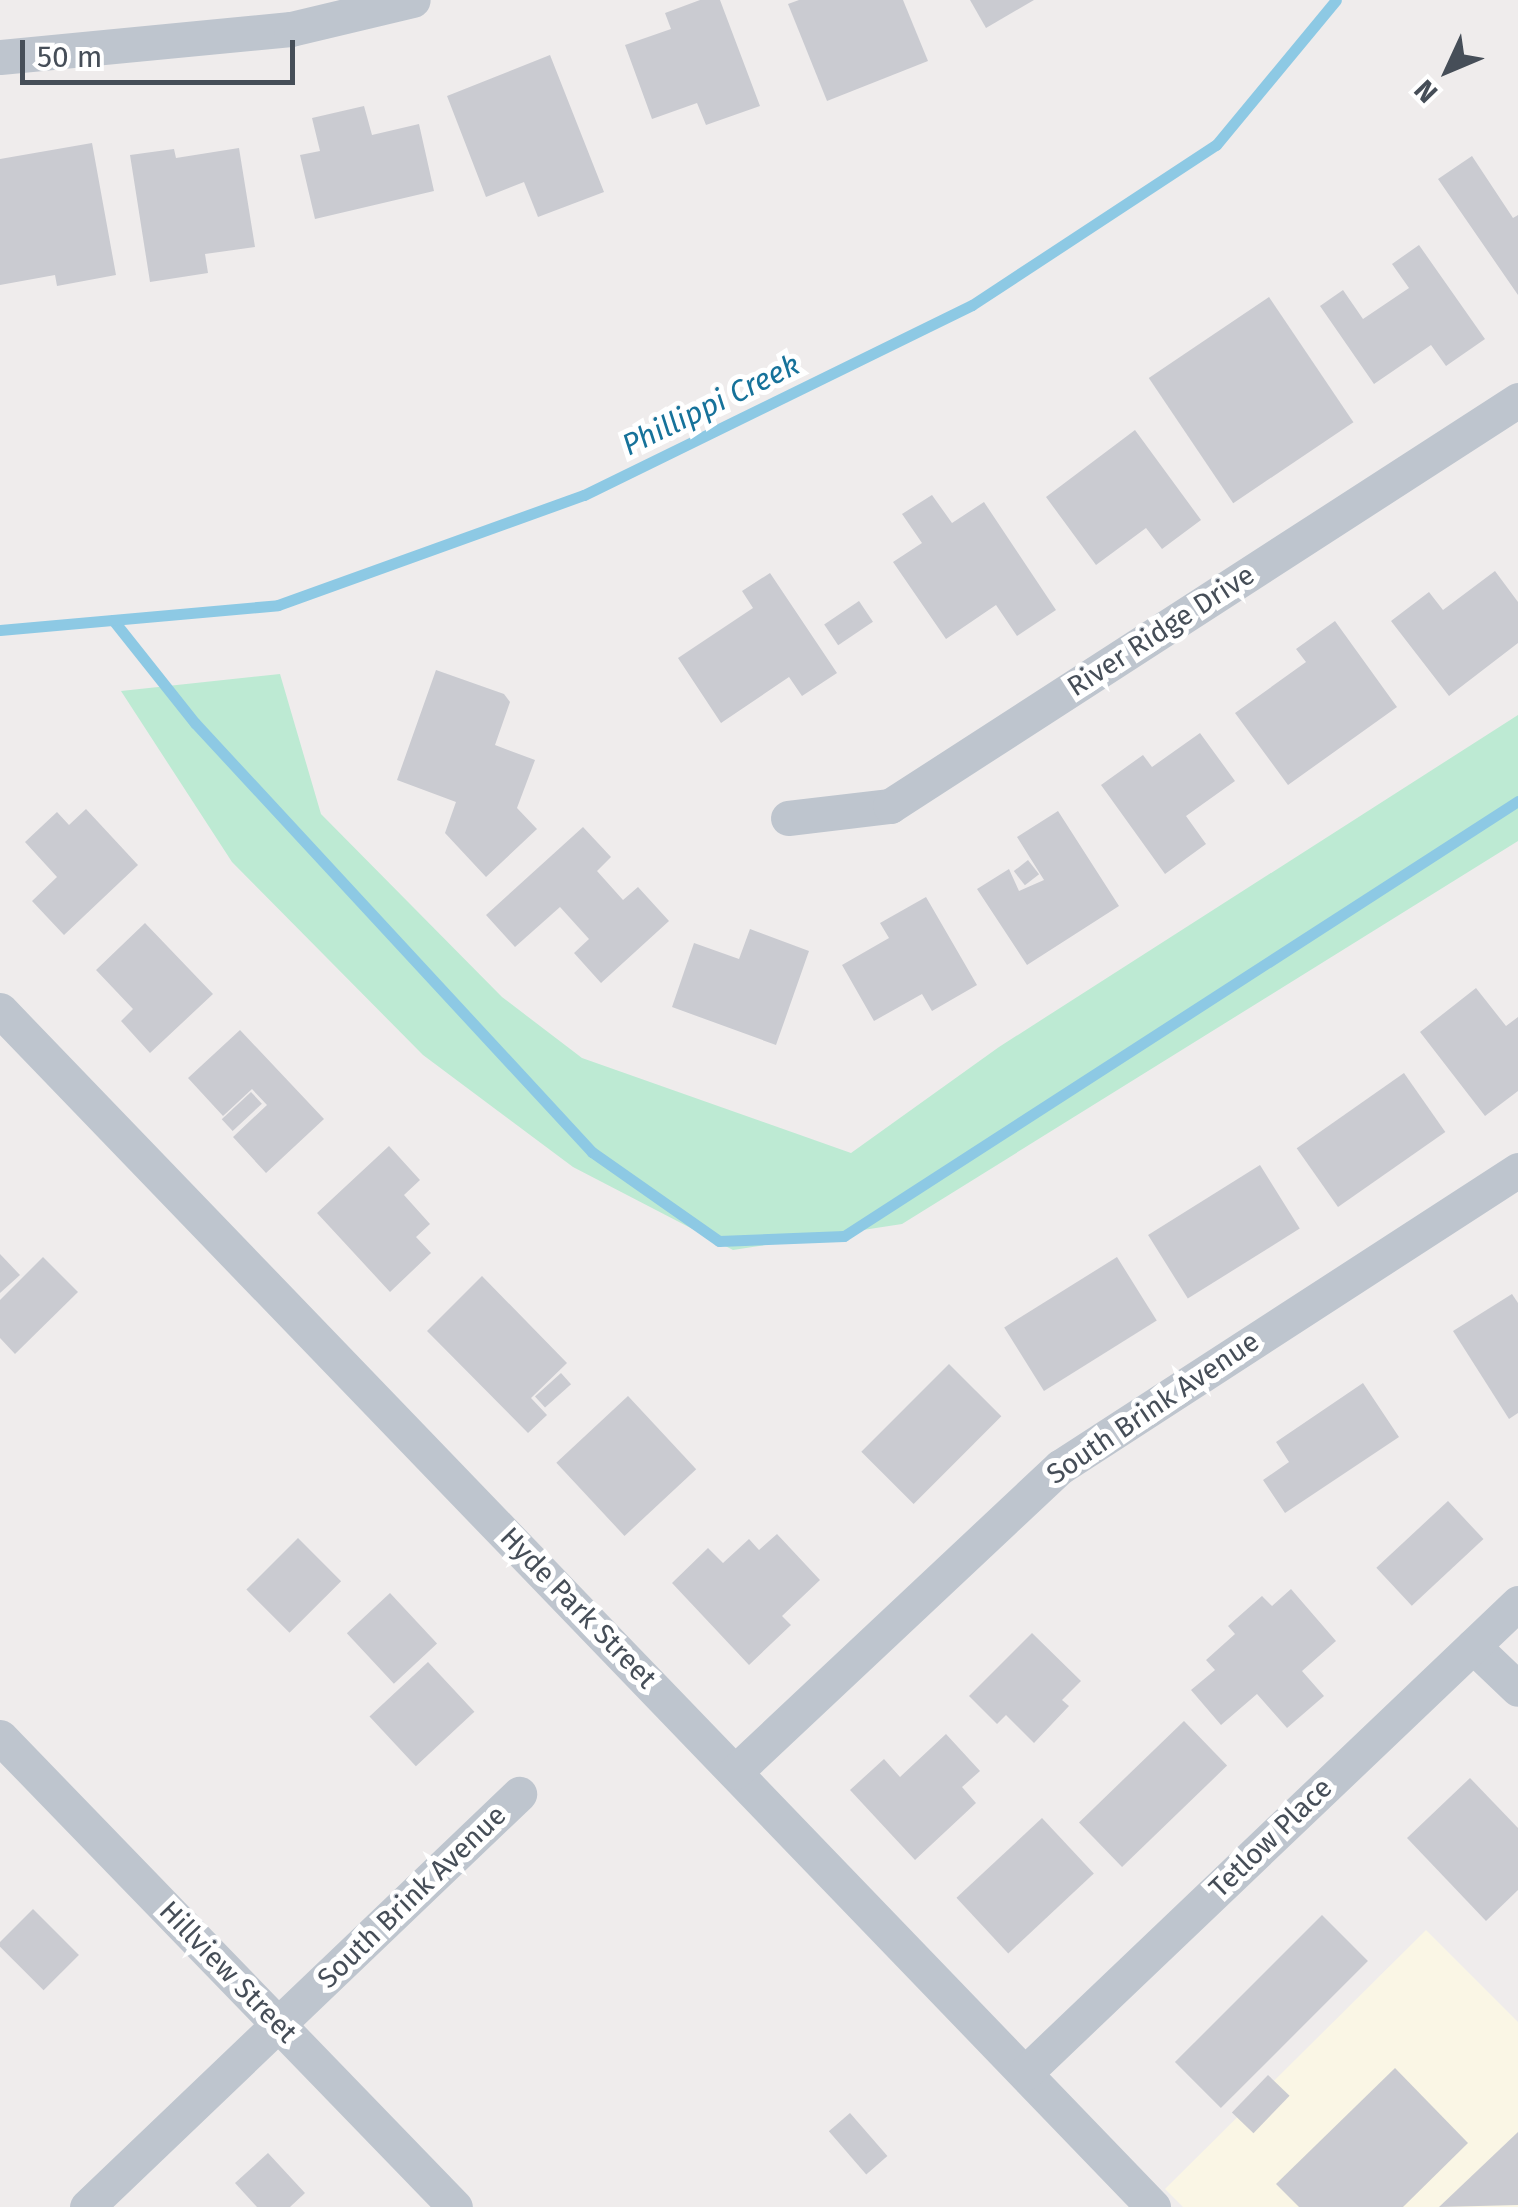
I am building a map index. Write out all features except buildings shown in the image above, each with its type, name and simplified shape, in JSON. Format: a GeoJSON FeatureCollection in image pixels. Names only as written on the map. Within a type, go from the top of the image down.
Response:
{"type":"FeatureCollection","features":[{"type":"Feature","properties":{"kind":"street"},"geometry":{"type":"LineString","coordinates":[[0,57],[291,29],[413,0]]}},
{"type":"Feature","properties":{"kind":"street","name":"River Ridge Drive"},"geometry":{"type":"LineString","coordinates":[[788,818],[890,806],[1518,400]]}},
{"type":"Feature","properties":{"kind":"street","name":"Hyde Park Street"},"geometry":{"type":"LineString","coordinates":[[0,1010],[1153,2207]]}},
{"type":"Feature","properties":{"kind":"street","name":"South Brink Avenue"},"geometry":{"type":"LineString","coordinates":[[735,1772],[1060,1467],[1518,1170]]}},
{"type":"Feature","properties":{"kind":"street","name":"Tetlow Place"},"geometry":{"type":"LineString","coordinates":[[1025,2073],[1518,1603]]}},
{"type":"Feature","properties":{"kind":"street"},"geometry":{"type":"LineString","coordinates":[[1473,1646],[1518,1689]]}},
{"type":"Feature","properties":{"kind":"street","name":"Hillview Street"},"geometry":{"type":"LineString","coordinates":[[0,1737],[455,2207]]}},
{"type":"Feature","properties":{"kind":"street","name":"South Brink Avenue"},"geometry":{"type":"LineString","coordinates":[[88,2207],[519,1794]]}},
{"type":"Feature","properties":{"kind":"shaded area"},"geometry":{"type":"Polygon","coordinates":[[[1426,1930],[1518,2022],[1518,2207],[1183,2207],[1165,2189],[1426,1930]]]}},
{"type":"Feature","properties":{"kind":"green space"},"geometry":{"type":"Polygon","coordinates":[[[280,674],[321,814],[502,997],[582,1058],[851,1153],[999,1047],[1518,715],[1518,841],[902,1224],[733,1250],[573,1167],[423,1055],[232,862],[121,691],[280,674]]]}},
{"type":"Feature","properties":{"kind":"waterway","name":"Phillippi Creek"},"geometry":{"type":"LineString","coordinates":[[0,630],[278,605],[584,495],[972,305],[1216,145],[1336,0]]}},
{"type":"Feature","properties":{"kind":"waterway"},"geometry":{"type":"LineString","coordinates":[[113,620],[195,723],[592,1152],[719,1241],[844,1236],[1518,801]]}}]}
